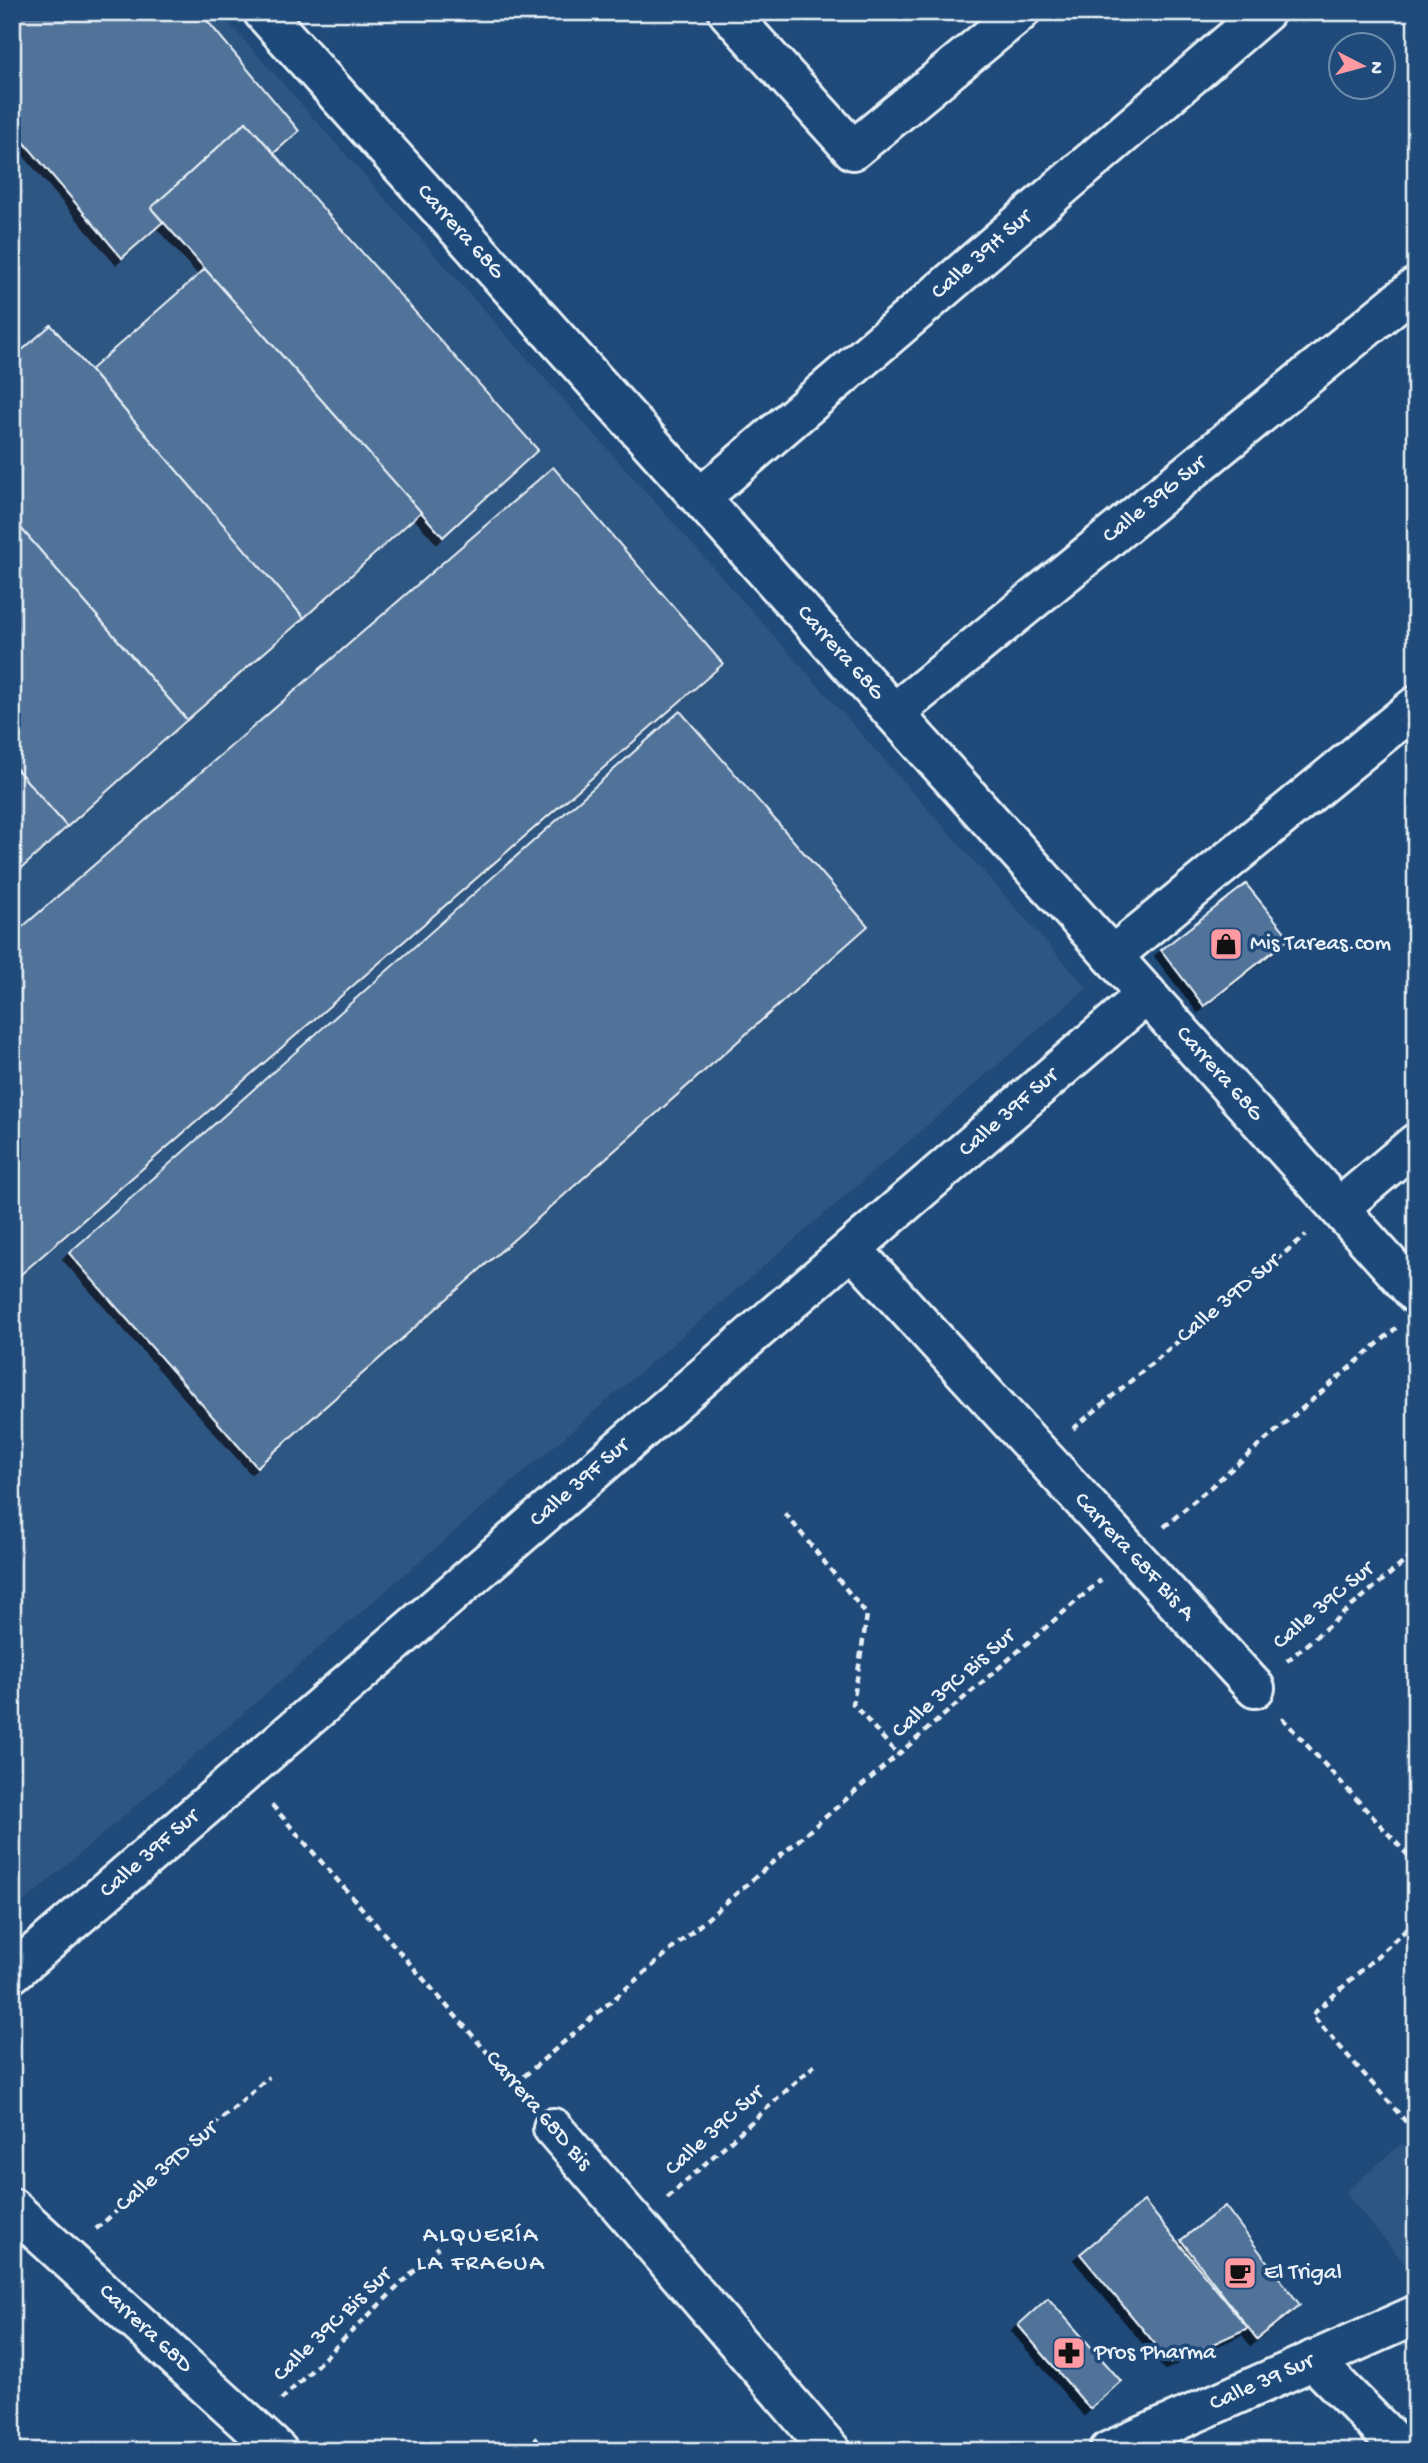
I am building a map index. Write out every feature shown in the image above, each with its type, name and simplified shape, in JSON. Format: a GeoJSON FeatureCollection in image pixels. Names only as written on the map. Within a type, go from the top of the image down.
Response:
{"type":"FeatureCollection","features":[{"type":"Feature","properties":{"kind":"street","name":"Carrera 68G"},"geometry":{"type":"LineString","coordinates":[[262,12],[1339,1208],[1410,1307]]}},
{"type":"Feature","properties":{"kind":"street"},"geometry":{"type":"LineString","coordinates":[[728,12],[853,149],[1020,12]]}},
{"type":"Feature","properties":{"kind":"street","name":"Calle 39H Sur"},"geometry":{"type":"LineString","coordinates":[[700,498],[1265,12]]}},
{"type":"Feature","properties":{"kind":"street","name":"Calle 39G Sur"},"geometry":{"type":"LineString","coordinates":[[894,713],[1416,287]]}},
{"type":"Feature","properties":{"kind":"street"},"geometry":{"type":"LineString","coordinates":[[1112,956],[1416,706]]}},
{"type":"Feature","properties":{"kind":"street","name":"Calle 39F Sur"},"geometry":{"type":"LineString","coordinates":[[12,1973],[1147,994]]}},
{"type":"Feature","properties":{"kind":"street"},"geometry":{"type":"LineString","coordinates":[[1339,1208],[1416,1143]]}},
{"type":"Feature","properties":{"kind":"street","name":"Carrera 68F Bis A"},"geometry":{"type":"LineString","coordinates":[[852,1249],[1255,1688]]}},
{"type":"Feature","properties":{"kind":"street","name":"Carrera 68D Bis"},"geometry":{"type":"LineString","coordinates":[[553,2128],[831,2451]]}},
{"type":"Feature","properties":{"kind":"street","name":"Carrera 68D"},"geometry":{"type":"LineString","coordinates":[[12,2208],[265,2439]]}},
{"type":"Feature","properties":{"kind":"street","name":"Calle 39 Sur"},"geometry":{"type":"LineString","coordinates":[[1109,2451],[1416,2315]]}},
{"type":"Feature","properties":{"kind":"street"},"geometry":{"type":"LineString","coordinates":[[1313,2360],[1403,2451]]}},
{"type":"Feature","properties":{"kind":"path","name":"Calle 39D Sur"},"geometry":{"type":"LineString","coordinates":[[1041,1456],[1339,1208]]}},
{"type":"Feature","properties":{"kind":"path","name":"Calle 39C Bis Sur"},"geometry":{"type":"LineString","coordinates":[[515,2084],[1132,1554],[1410,1307]]}},
{"type":"Feature","properties":{"kind":"path"},"geometry":{"type":"LineString","coordinates":[[785,1513],[867,1615],[853,1704],[898,1755]]}},
{"type":"Feature","properties":{"kind":"path","name":"Calle 39C Sur"},"geometry":{"type":"LineString","coordinates":[[1255,1688],[1416,1552]]}},
{"type":"Feature","properties":{"kind":"path"},"geometry":{"type":"LineString","coordinates":[[1255,1688],[1416,1864]]}},
{"type":"Feature","properties":{"kind":"path","name":"Carrera 68D Bis"},"geometry":{"type":"LineString","coordinates":[[244,1772],[553,2128]]}},
{"type":"Feature","properties":{"kind":"path"},"geometry":{"type":"LineString","coordinates":[[1416,1921],[1312,2015],[1416,2133]]}},
{"type":"Feature","properties":{"kind":"path","name":"Calle 39C Sur"},"geometry":{"type":"LineString","coordinates":[[637,2225],[817,2063]]}},
{"type":"Feature","properties":{"kind":"path","name":"Calle 39D Sur"},"geometry":{"type":"LineString","coordinates":[[65,2256],[269,2077]]}},
{"type":"Feature","properties":{"kind":"path","name":"Calle 39C Bis Sur"},"geometry":{"type":"LineString","coordinates":[[265,2439],[439,2247]]}},
{"type":"Feature","properties":{"kind":"path"},"geometry":{"type":"LineString","coordinates":[[524,2451],[541,2435]]}},
{"type":"Feature","properties":{"kind":"shaded area"},"geometry":{"type":"Polygon","coordinates":[[[12,12],[219,12],[1087,988],[12,1912],[12,12]]]}},
{"type":"Feature","properties":{"kind":"shaded area"},"geometry":{"type":"Polygon","coordinates":[[[1402,2143],[1416,2158],[1416,2260],[1408,2267],[1345,2193],[1402,2143]]]}},
{"type":"Feature","properties":{"kind":"building"},"geometry":{"type":"Polygon","coordinates":[[[12,12],[200,12],[299,131],[274,153],[246,122],[151,208],[163,222],[122,258],[12,128],[12,12]]]}},
{"type":"Feature","properties":{"kind":"building"},"geometry":{"type":"Polygon","coordinates":[[[246,122],[538,450],[443,537],[151,208],[246,122]]]}},
{"type":"Feature","properties":{"kind":"building"},"geometry":{"type":"Polygon","coordinates":[[[205,269],[421,512],[304,618],[90,370],[205,269]]]}},
{"type":"Feature","properties":{"kind":"building"},"geometry":{"type":"Polygon","coordinates":[[[51,325],[304,618],[187,720],[12,518],[12,359],[51,325]]]}},
{"type":"Feature","properties":{"kind":"building"},"geometry":{"type":"Polygon","coordinates":[[[553,467],[723,664],[12,1282],[12,936],[553,467]]]}},
{"type":"Feature","properties":{"kind":"building"},"geometry":{"type":"Polygon","coordinates":[[[12,518],[187,720],[67,827],[12,764],[12,518]]]}},
{"type":"Feature","properties":{"kind":"building"},"geometry":{"type":"Polygon","coordinates":[[[680,711],[868,926],[257,1467],[69,1253],[680,711]]]}},
{"type":"Feature","properties":{"kind":"building"},"geometry":{"type":"Polygon","coordinates":[[[12,764],[67,827],[12,877],[12,764]]]}},
{"type":"Feature","properties":{"kind":"building","name":"Mis Tareas.com"},"geometry":{"type":"Polygon","coordinates":[[[1246,884],[1290,938],[1204,1006],[1161,950],[1246,884]]]}},
{"type":"Feature","properties":{"kind":"building"},"geometry":{"type":"Polygon","coordinates":[[[1144,2201],[1248,2328],[1171,2363],[1080,2254],[1144,2201]]]}},
{"type":"Feature","properties":{"kind":"building","name":"El Trigal"},"geometry":{"type":"Polygon","coordinates":[[[1225,2206],[1300,2305],[1257,2339],[1181,2240],[1225,2206]]]}},
{"type":"Feature","properties":{"kind":"building","name":"Pros Pharma"},"geometry":{"type":"Polygon","coordinates":[[[1048,2298],[1121,2381],[1090,2409],[1018,2325],[1048,2298]]]}},
{"type":"Feature","properties":{"kind":"place","name":"Mis Tareas.com"},"geometry":{"type":"Point","coordinates":[1226,944]}},
{"type":"Feature","properties":{"kind":"place","name":"El Trigal"},"geometry":{"type":"Point","coordinates":[1240,2273]}},
{"type":"Feature","properties":{"kind":"place","name":"Pros Pharma"},"geometry":{"type":"Point","coordinates":[1069,2353]}},
{"type":"Feature","properties":{"kind":"district","name":"ALQUERÍA LA FRAGUA"},"geometry":{"type":"Point","coordinates":[481,2250]}}]}
